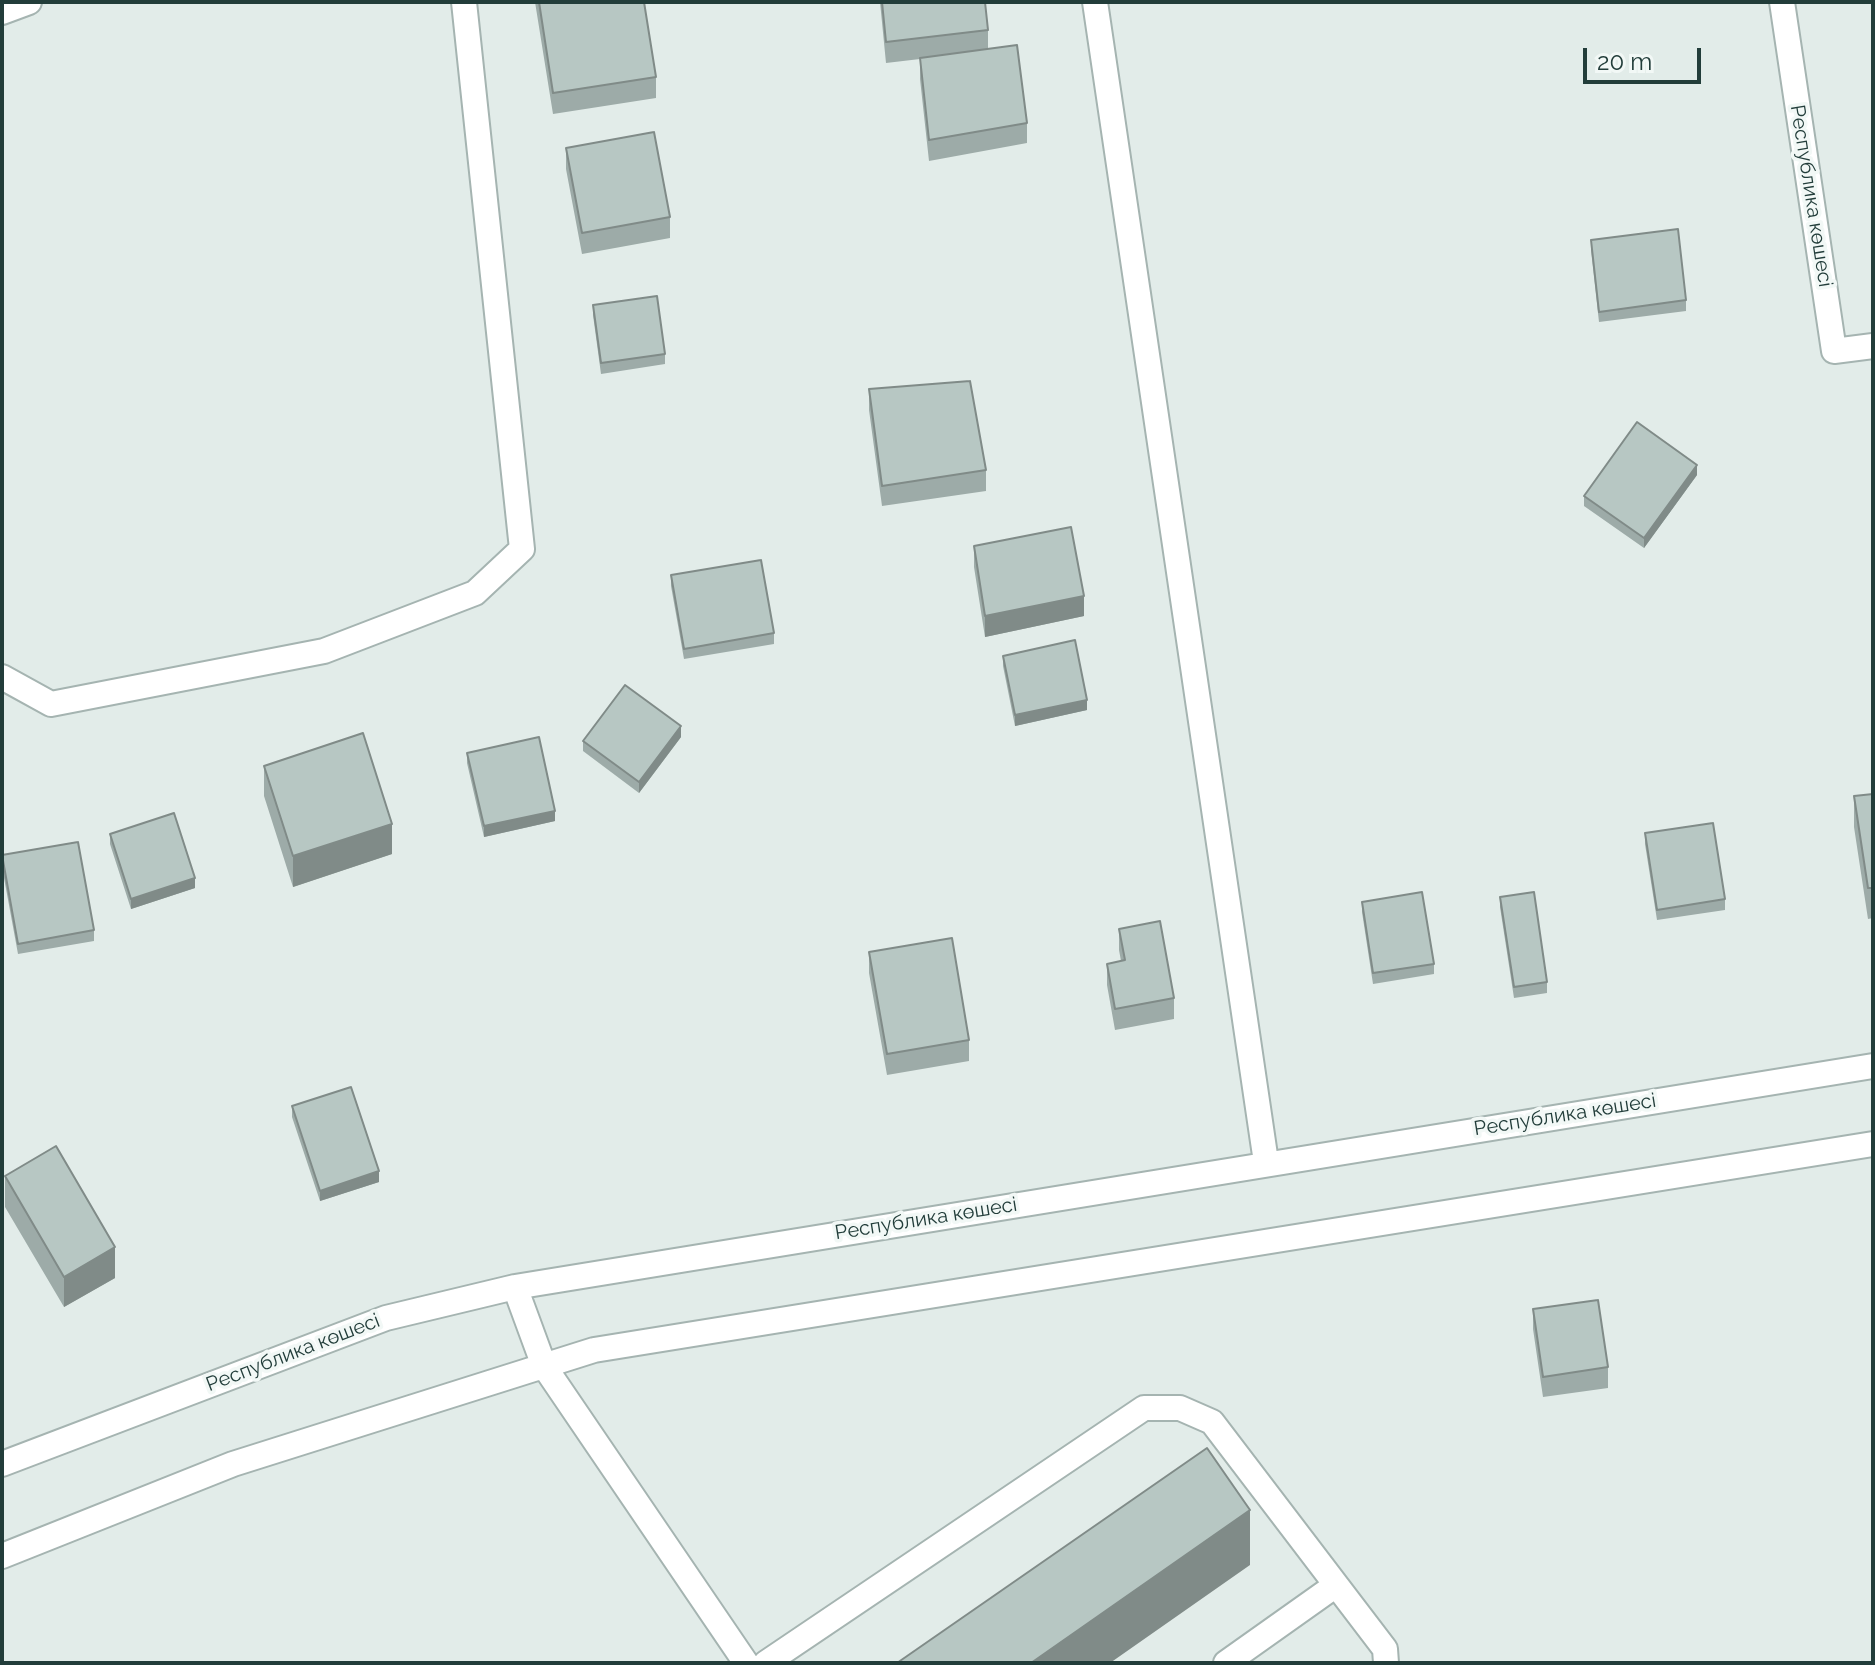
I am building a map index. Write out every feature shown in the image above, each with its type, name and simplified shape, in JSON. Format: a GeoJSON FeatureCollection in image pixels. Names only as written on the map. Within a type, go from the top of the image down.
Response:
{"type":"FeatureCollection","features":[{"type":"Feature","properties":{"kind":"street"},"geometry":{"type":"LineString","coordinates":[[2,12],[29,2]]}},
{"type":"Feature","properties":{"kind":"street"},"geometry":{"type":"LineString","coordinates":[[2,677],[51,704],[324,651],[475,593],[522,549],[464,2]]}},
{"type":"Feature","properties":{"kind":"street"},"geometry":{"type":"LineString","coordinates":[[1095,2],[1266,1162]]}},
{"type":"Feature","properties":{"kind":"street","name":"Республика көшесі"},"geometry":{"type":"LineString","coordinates":[[1782,2],[1834,351],[1873,346]]}},
{"type":"Feature","properties":{"kind":"street","name":"Республика көшесі"},"geometry":{"type":"LineString","coordinates":[[2,1464],[386,1318],[515,1287],[1266,1162],[1873,1066]]}},
{"type":"Feature","properties":{"kind":"street"},"geometry":{"type":"LineString","coordinates":[[2,1556],[233,1464],[594,1350],[1873,1144]]}},
{"type":"Feature","properties":{"kind":"street"},"geometry":{"type":"LineString","coordinates":[[515,1287],[544,1366],[746,1663]]}},
{"type":"Feature","properties":{"kind":"street"},"geometry":{"type":"LineString","coordinates":[[766,1663],[1144,1408],[1180,1408],[1212,1422],[1385,1649],[1386,1663]]}},
{"type":"Feature","properties":{"kind":"street"},"geometry":{"type":"LineString","coordinates":[[1226,1663],[1336,1585]]}},
{"type":"Feature","properties":{"kind":"building"},"geometry":{"type":"Polygon","coordinates":[[[539,2],[644,2],[656,77],[553,93],[539,2]]]}},
{"type":"Feature","properties":{"kind":"building"},"geometry":{"type":"Polygon","coordinates":[[[882,2],[985,2],[988,30],[886,42],[882,2]]]}},
{"type":"Feature","properties":{"kind":"building"},"geometry":{"type":"Polygon","coordinates":[[[1017,45],[1027,123],[929,140],[920,58],[1017,45]]]}},
{"type":"Feature","properties":{"kind":"building"},"geometry":{"type":"Polygon","coordinates":[[[654,132],[670,217],[582,233],[566,148],[654,132]]]}},
{"type":"Feature","properties":{"kind":"building"},"geometry":{"type":"Polygon","coordinates":[[[1678,229],[1686,300],[1599,312],[1591,240],[1678,229]]]}},
{"type":"Feature","properties":{"kind":"building"},"geometry":{"type":"Polygon","coordinates":[[[657,296],[665,354],[601,363],[593,305],[657,296]]]}},
{"type":"Feature","properties":{"kind":"building"},"geometry":{"type":"Polygon","coordinates":[[[970,381],[986,470],[882,486],[869,389],[970,381]]]}},
{"type":"Feature","properties":{"kind":"building"},"geometry":{"type":"Polygon","coordinates":[[[1637,422],[1697,465],[1644,538],[1584,496],[1637,422]]]}},
{"type":"Feature","properties":{"kind":"building"},"geometry":{"type":"Polygon","coordinates":[[[1071,527],[1084,596],[985,616],[974,546],[1071,527]]]}},
{"type":"Feature","properties":{"kind":"building"},"geometry":{"type":"Polygon","coordinates":[[[761,560],[774,633],[684,649],[671,575],[761,560]]]}},
{"type":"Feature","properties":{"kind":"building"},"geometry":{"type":"Polygon","coordinates":[[[1075,640],[1087,700],[1015,715],[1003,656],[1075,640]]]}},
{"type":"Feature","properties":{"kind":"building"},"geometry":{"type":"Polygon","coordinates":[[[625,685],[681,726],[639,782],[583,741],[625,685]]]}},
{"type":"Feature","properties":{"kind":"building"},"geometry":{"type":"Polygon","coordinates":[[[363,733],[392,824],[293,856],[264,766],[363,733]]]}},
{"type":"Feature","properties":{"kind":"building"},"geometry":{"type":"Polygon","coordinates":[[[539,737],[555,811],[484,826],[467,753],[539,737]]]}},
{"type":"Feature","properties":{"kind":"building"},"geometry":{"type":"Polygon","coordinates":[[[1873,794],[1873,888],[1868,888],[1854,796],[1873,794]]]}},
{"type":"Feature","properties":{"kind":"building"},"geometry":{"type":"Polygon","coordinates":[[[174,813],[195,878],[131,899],[110,834],[174,813]]]}},
{"type":"Feature","properties":{"kind":"building"},"geometry":{"type":"Polygon","coordinates":[[[1713,823],[1725,899],[1657,910],[1645,833],[1713,823]]]}},
{"type":"Feature","properties":{"kind":"building"},"geometry":{"type":"Polygon","coordinates":[[[78,842],[94,930],[18,944],[2,855],[78,842]]]}},
{"type":"Feature","properties":{"kind":"building"},"geometry":{"type":"Polygon","coordinates":[[[1422,892],[1434,964],[1373,973],[1362,902],[1422,892]]]}},
{"type":"Feature","properties":{"kind":"building"},"geometry":{"type":"Polygon","coordinates":[[[1534,892],[1547,982],[1514,987],[1500,897],[1534,892]]]}},
{"type":"Feature","properties":{"kind":"building"},"geometry":{"type":"Polygon","coordinates":[[[1160,921],[1174,998],[1115,1009],[1107,964],[1125,960],[1119,929],[1160,921]]]}},
{"type":"Feature","properties":{"kind":"building"},"geometry":{"type":"Polygon","coordinates":[[[952,938],[969,1040],[887,1054],[869,952],[952,938]]]}},
{"type":"Feature","properties":{"kind":"building"},"geometry":{"type":"Polygon","coordinates":[[[351,1087],[379,1171],[320,1191],[292,1106],[351,1087]]]}},
{"type":"Feature","properties":{"kind":"building"},"geometry":{"type":"Polygon","coordinates":[[[56,1146],[115,1247],[64,1277],[5,1176],[56,1146]]]}},
{"type":"Feature","properties":{"kind":"building"},"geometry":{"type":"Polygon","coordinates":[[[1598,1300],[1608,1367],[1543,1377],[1533,1309],[1598,1300]]]}},
{"type":"Feature","properties":{"kind":"building"},"geometry":{"type":"Polygon","coordinates":[[[1207,1448],[1250,1510],[1031,1663],[897,1663],[1207,1448]]]}}]}
